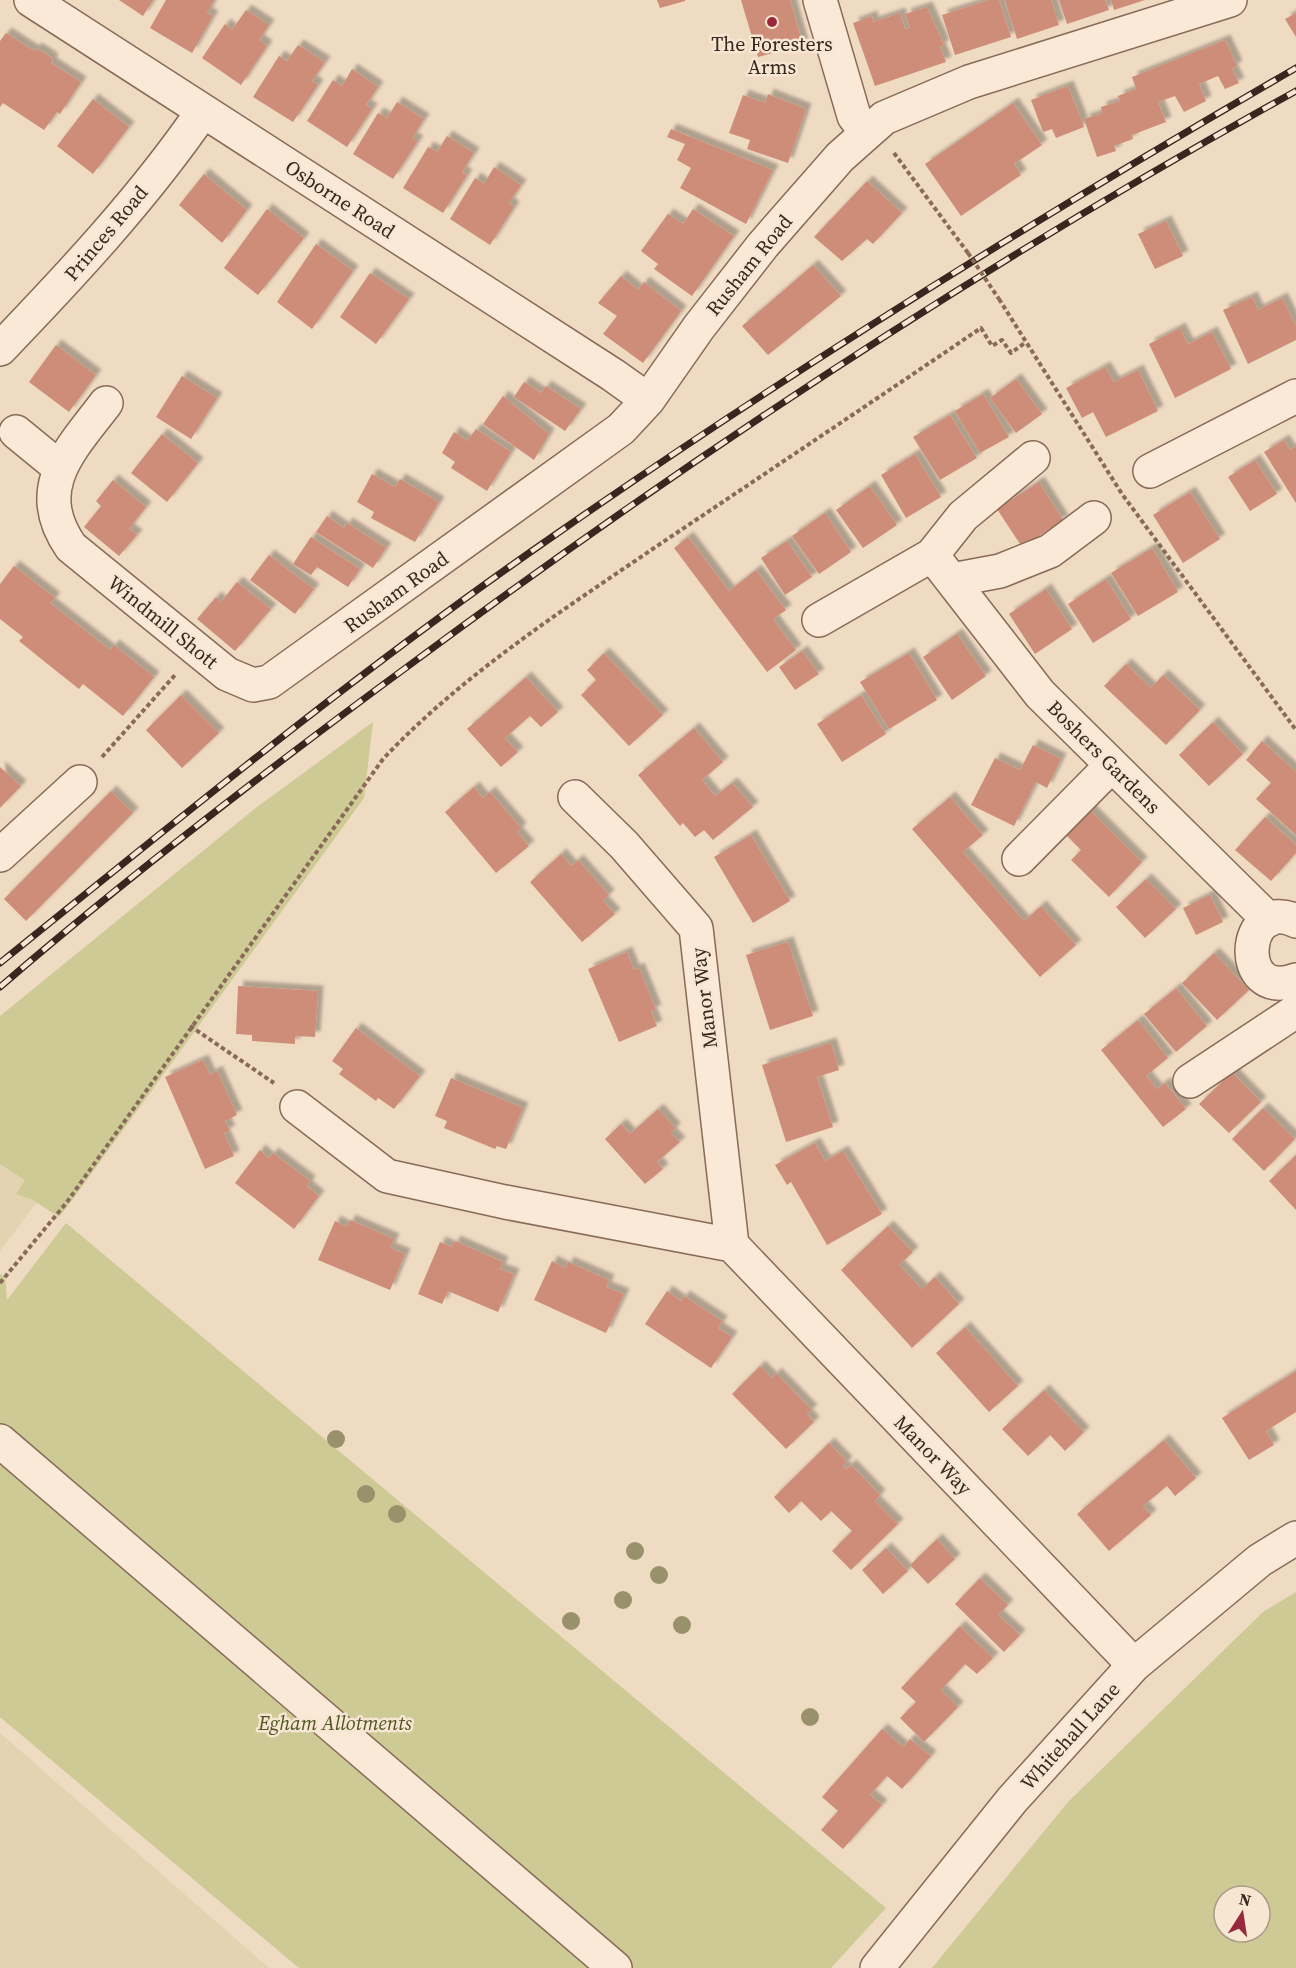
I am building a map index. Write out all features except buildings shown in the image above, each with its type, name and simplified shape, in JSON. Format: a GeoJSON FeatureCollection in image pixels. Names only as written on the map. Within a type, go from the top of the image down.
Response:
{"type":"FeatureCollection","features":[{"type":"Feature","properties":{"kind":"street","name":"Osborne Road"},"geometry":{"type":"LineString","coordinates":[[31,0],[613,375],[648,400]]}},
{"type":"Feature","properties":{"kind":"street"},"geometry":{"type":"LineString","coordinates":[[820,0],[854,116],[867,134]]}},
{"type":"Feature","properties":{"kind":"street","name":"Rusham Road"},"geometry":{"type":"LineString","coordinates":[[331,639],[621,429],[648,400],[699,327],[763,245],[840,157],[884,118],[969,82],[1228,0]]}},
{"type":"Feature","properties":{"kind":"street","name":"Princes Road"},"geometry":{"type":"LineString","coordinates":[[0,349],[78,268],[179,146],[203,111]]}},
{"type":"Feature","properties":{"kind":"street"},"geometry":{"type":"LineString","coordinates":[[1150,471],[1296,396]]}},
{"type":"Feature","properties":{"kind":"street","name":"Windmill Shott"},"geometry":{"type":"LineString","coordinates":[[106,403],[65,457],[56,478],[55,515],[61,532],[71,547],[227,674],[253,685],[269,682],[331,639]]}},
{"type":"Feature","properties":{"kind":"street"},"geometry":{"type":"LineString","coordinates":[[16,432],[60,468]]}},
{"type":"Feature","properties":{"kind":"street"},"geometry":{"type":"LineString","coordinates":[[819,620],[932,555],[963,516],[1033,458]]}},
{"type":"Feature","properties":{"kind":"street"},"geometry":{"type":"LineString","coordinates":[[952,580],[1000,571],[1050,551],[1094,518]]}},
{"type":"Feature","properties":{"kind":"street","name":"Boshers Gardens"},"geometry":{"type":"LineString","coordinates":[[932,555],[1040,694],[1112,765],[1283,921],[1255,933],[1251,944],[1254,966],[1272,982],[1296,990]]}},
{"type":"Feature","properties":{"kind":"street"},"geometry":{"type":"LineString","coordinates":[[1019,859],[1112,765]]}},
{"type":"Feature","properties":{"kind":"street"},"geometry":{"type":"LineString","coordinates":[[0,855],[80,782]]}},
{"type":"Feature","properties":{"kind":"street","name":"Manor Way"},"geometry":{"type":"LineString","coordinates":[[575,797],[624,845],[696,928],[732,1245],[1134,1665]]}},
{"type":"Feature","properties":{"kind":"street"},"geometry":{"type":"LineString","coordinates":[[1190,1081],[1296,990]]}},
{"type":"Feature","properties":{"kind":"street"},"geometry":{"type":"LineString","coordinates":[[297,1107],[387,1176],[505,1202],[732,1245]]}},
{"type":"Feature","properties":{"kind":"street"},"geometry":{"type":"LineString","coordinates":[[0,1442],[615,1968]]}},
{"type":"Feature","properties":{"kind":"street","name":"Whitehall Lane"},"geometry":{"type":"LineString","coordinates":[[877,1968],[1012,1800],[1134,1665],[1260,1560],[1296,1538]]}},
{"type":"Feature","properties":{"kind":"path"},"geometry":{"type":"LineString","coordinates":[[867,134],[893,151],[968,253],[1122,494],[1296,730]]}},
{"type":"Feature","properties":{"kind":"path"},"geometry":{"type":"LineString","coordinates":[[0,1283],[67,1202],[190,1026],[383,759],[417,724],[485,667],[578,599],[981,328],[992,346],[1002,340],[1011,353],[1026,342]]}},
{"type":"Feature","properties":{"kind":"path"},"geometry":{"type":"LineString","coordinates":[[1094,518],[1150,471]]}},
{"type":"Feature","properties":{"kind":"path"},"geometry":{"type":"LineString","coordinates":[[80,782],[197,651]]}},
{"type":"Feature","properties":{"kind":"path"},"geometry":{"type":"LineString","coordinates":[[190,1026],[282,1088],[297,1107]]}},
{"type":"Feature","properties":{"kind":"shaded area"},"geometry":{"type":"Polygon","coordinates":[[[0,1129],[55,1178],[0,1251],[0,1129]]]}},
{"type":"Feature","properties":{"kind":"shaded area"},"geometry":{"type":"Polygon","coordinates":[[[0,1733],[269,1968],[0,1968],[0,1733]]]}},
{"type":"Feature","properties":{"kind":"green space"},"geometry":{"type":"Polygon","coordinates":[[[373,722],[364,798],[73,1199],[59,1217],[33,1200],[16,1194],[25,1180],[0,1164],[0,1016],[257,807],[373,722]]]}},
{"type":"Feature","properties":{"kind":"green space","name":"Egham Allotments"},"geometry":{"type":"Polygon","coordinates":[[[66,1223],[886,1908],[831,1968],[299,1968],[0,1717],[0,1274],[5,1277],[7,1300],[66,1223]]]}},
{"type":"Feature","properties":{"kind":"green space"},"geometry":{"type":"Polygon","coordinates":[[[1296,1592],[1296,1968],[932,1968],[1068,1802],[1263,1612],[1296,1592]]]}},
{"type":"Feature","properties":{"kind":"railway"},"geometry":{"type":"LineString","coordinates":[[0,963],[341,691],[552,537],[734,414],[919,295],[1106,180],[1296,68]]}},
{"type":"Feature","properties":{"kind":"railway"},"geometry":{"type":"LineString","coordinates":[[0,987],[100,903],[254,781],[411,664],[625,510],[844,362],[955,292],[1181,156],[1296,91]]}},
{"type":"Feature","properties":{"kind":"place","name":"The Foresters Arms"},"geometry":{"type":"Point","coordinates":[772,22]}}]}
